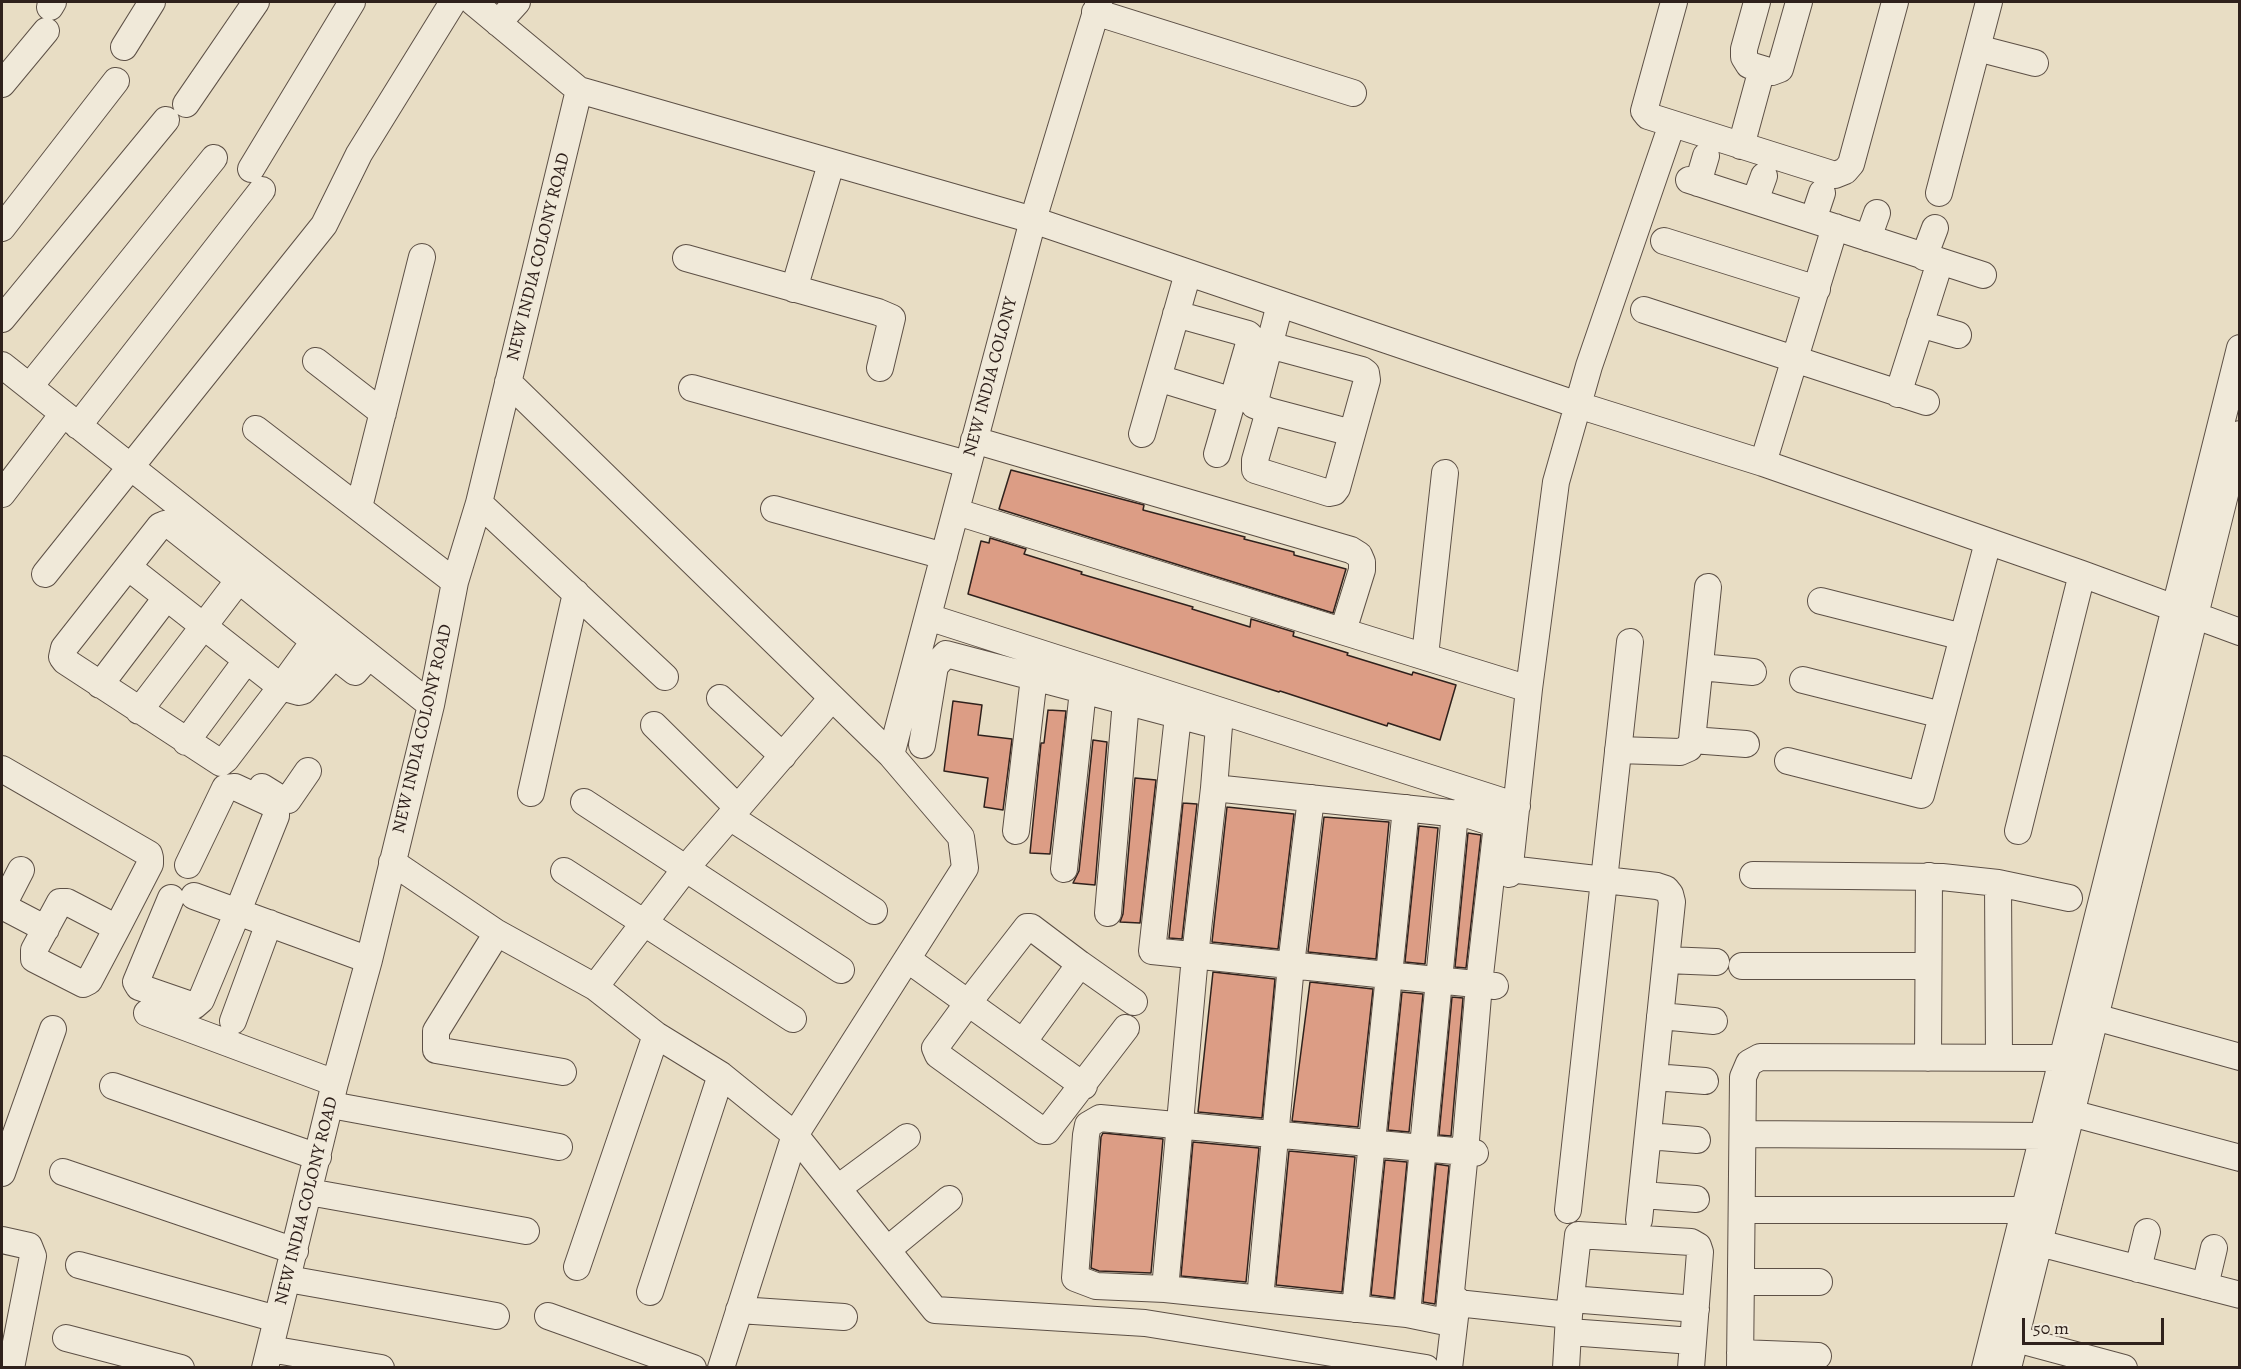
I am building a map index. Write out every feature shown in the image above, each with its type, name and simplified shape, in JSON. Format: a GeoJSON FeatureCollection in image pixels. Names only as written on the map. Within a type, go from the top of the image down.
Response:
{"type":"FeatureCollection","features":[{"type":"Feature","properties":{"kind":"street"},"geometry":{"type":"LineString","coordinates":[[124,47],[152,2]]}},
{"type":"Feature","properties":{"kind":"street"},"geometry":{"type":"LineString","coordinates":[[186,104],[256,2]]}},
{"type":"Feature","properties":{"kind":"street"},"geometry":{"type":"LineString","coordinates":[[2,494],[71,420],[256,180],[352,2]]}},
{"type":"Feature","properties":{"kind":"street"},"geometry":{"type":"LineString","coordinates":[[45,574],[324,225],[359,154],[453,2]]}},
{"type":"Feature","properties":{"kind":"street"},"geometry":{"type":"LineString","coordinates":[[473,2],[579,90],[831,164],[1034,220],[1578,405],[1763,463],[2082,574],[2240,632]]}},
{"type":"Feature","properties":{"kind":"street"},"geometry":{"type":"LineString","coordinates":[[498,23],[517,2]]}},
{"type":"Feature","properties":{"kind":"street"},"geometry":{"type":"LineString","coordinates":[[1674,2],[1644,111],[1648,116],[1835,175],[1845,171],[1851,164],[1895,2]]}},
{"type":"Feature","properties":{"kind":"street"},"geometry":{"type":"LineString","coordinates":[[1757,2],[1744,57],[1749,65],[1772,72],[1780,69],[1799,2]]}},
{"type":"Feature","properties":{"kind":"street"},"geometry":{"type":"LineString","coordinates":[[1939,193],[1989,2]]}},
{"type":"Feature","properties":{"kind":"street"},"geometry":{"type":"LineString","coordinates":[[1097,7],[1353,93]]}},
{"type":"Feature","properties":{"kind":"street","name":"NEW INDIA COLONY"},"geometry":{"type":"LineString","coordinates":[[891,755],[1034,220],[1097,7]]}},
{"type":"Feature","properties":{"kind":"street"},"geometry":{"type":"LineString","coordinates":[[2,84],[50,13]]}},
{"type":"Feature","properties":{"kind":"street"},"geometry":{"type":"LineString","coordinates":[[1977,48],[2035,63]]}},
{"type":"Feature","properties":{"kind":"street"},"geometry":{"type":"LineString","coordinates":[[1741,146],[1762,69]]}},
{"type":"Feature","properties":{"kind":"street"},"geometry":{"type":"LineString","coordinates":[[2,228],[116,81]]}},
{"type":"Feature","properties":{"kind":"street","name":"NEW INDIA COLONY ROAD"},"geometry":{"type":"LineString","coordinates":[[268,1358],[333,1094],[369,960],[431,705],[455,582],[479,503],[579,90]]}},
{"type":"Feature","properties":{"kind":"street"},"geometry":{"type":"LineString","coordinates":[[2,319],[166,120]]}},
{"type":"Feature","properties":{"kind":"street"},"geometry":{"type":"LineString","coordinates":[[1487,985],[1509,869],[1529,689],[1556,482],[1578,405],[1670,130]]}},
{"type":"Feature","properties":{"kind":"street"},"geometry":{"type":"LineString","coordinates":[[1706,156],[1693,181],[1983,275]]}},
{"type":"Feature","properties":{"kind":"street"},"geometry":{"type":"LineString","coordinates":[[30,386],[214,158]]}},
{"type":"Feature","properties":{"kind":"street"},"geometry":{"type":"LineString","coordinates":[[794,289],[831,164]]}},
{"type":"Feature","properties":{"kind":"street"},"geometry":{"type":"LineString","coordinates":[[1755,201],[1764,176]]}},
{"type":"Feature","properties":{"kind":"street"},"geometry":{"type":"LineString","coordinates":[[1763,463],[1817,289],[1824,224],[1822,193]]}},
{"type":"Feature","properties":{"kind":"street"},"geometry":{"type":"LineString","coordinates":[[1868,238],[1877,213]]}},
{"type":"Feature","properties":{"kind":"street"},"geometry":{"type":"LineString","coordinates":[[1898,394],[1920,324],[1932,260],[1935,228]]}},
{"type":"Feature","properties":{"kind":"street"},"geometry":{"type":"LineString","coordinates":[[1664,241],[1817,289]]}},
{"type":"Feature","properties":{"kind":"street"},"geometry":{"type":"LineString","coordinates":[[359,507],[422,256]]}},
{"type":"Feature","properties":{"kind":"street"},"geometry":{"type":"LineString","coordinates":[[686,258],[878,312],[892,318],[880,368]]}},
{"type":"Feature","properties":{"kind":"street"},"geometry":{"type":"LineString","coordinates":[[1142,434],[1188,273]]}},
{"type":"Feature","properties":{"kind":"street"},"geometry":{"type":"LineString","coordinates":[[1280,304],[1253,402],[1255,406],[1352,433]]}},
{"type":"Feature","properties":{"kind":"street"},"geometry":{"type":"LineString","coordinates":[[1644,310],[1926,402]]}},
{"type":"Feature","properties":{"kind":"street"},"geometry":{"type":"LineString","coordinates":[[1176,314],[1250,336],[1217,454]]}},
{"type":"Feature","properties":{"kind":"street"},"geometry":{"type":"LineString","coordinates":[[1920,324],[1958,335]]}},
{"type":"Feature","properties":{"kind":"street"},"geometry":{"type":"LineString","coordinates":[[1269,345],[1366,373],[1367,380],[1334,492],[1329,493],[1255,470],[1255,460],[1269,411]]}},
{"type":"Feature","properties":{"kind":"street"},"geometry":{"type":"LineString","coordinates":[[2008,1368],[2095,1017],[2185,611],[2240,348]]}},
{"type":"Feature","properties":{"kind":"street"},"geometry":{"type":"LineString","coordinates":[[316,361],[383,412]]}},
{"type":"Feature","properties":{"kind":"street"},"geometry":{"type":"LineString","coordinates":[[2,365],[131,467],[245,571],[310,638],[310,647],[221,763]]}},
{"type":"Feature","properties":{"kind":"street"},"geometry":{"type":"LineString","coordinates":[[1158,378],[1233,400]]}},
{"type":"Feature","properties":{"kind":"street"},"geometry":{"type":"LineString","coordinates":[[508,382],[891,755],[961,837],[965,868],[795,1135],[721,1368]]}},
{"type":"Feature","properties":{"kind":"street"},"geometry":{"type":"LineString","coordinates":[[692,388],[971,452],[1351,550],[1359,555],[1362,570],[1342,632]]}},
{"type":"Feature","properties":{"kind":"street"},"geometry":{"type":"LineString","coordinates":[[256,429],[455,582]]}},
{"type":"Feature","properties":{"kind":"street"},"geometry":{"type":"LineString","coordinates":[[1985,1368],[2063,1058],[2185,611],[2240,434]]}},
{"type":"Feature","properties":{"kind":"street"},"geometry":{"type":"LineString","coordinates":[[1425,656],[1445,473]]}},
{"type":"Feature","properties":{"kind":"street"},"geometry":{"type":"LineString","coordinates":[[479,503],[665,677]]}},
{"type":"Feature","properties":{"kind":"street"},"geometry":{"type":"LineString","coordinates":[[774,509],[944,556]]}},
{"type":"Feature","properties":{"kind":"street"},"geometry":{"type":"LineString","coordinates":[[957,512],[1529,689]]}},
{"type":"Feature","properties":{"kind":"street"},"geometry":{"type":"LineString","coordinates":[[308,771],[292,796],[284,800],[186,742],[62,657],[64,648],[160,526],[165,524],[171,526],[245,571],[369,657],[431,705]]}},
{"type":"Feature","properties":{"kind":"street"},"geometry":{"type":"LineString","coordinates":[[1788,760],[1921,795],[1988,542]]}},
{"type":"Feature","properties":{"kind":"street"},"geometry":{"type":"LineString","coordinates":[[128,567],[280,687],[303,691],[328,651],[355,672],[369,657]]}},
{"type":"Feature","properties":{"kind":"street"},"geometry":{"type":"LineString","coordinates":[[139,711],[245,571]]}},
{"type":"Feature","properties":{"kind":"street"},"geometry":{"type":"LineString","coordinates":[[2019,831],[2082,574]]}},
{"type":"Feature","properties":{"kind":"street"},"geometry":{"type":"LineString","coordinates":[[1617,750],[1680,752],[1689,748],[1692,740],[1708,586]]}},
{"type":"Feature","properties":{"kind":"street"},"geometry":{"type":"LineString","coordinates":[[531,793],[576,594]]}},
{"type":"Feature","properties":{"kind":"street"},"geometry":{"type":"LineString","coordinates":[[100,685],[166,598]]}},
{"type":"Feature","properties":{"kind":"street"},"geometry":{"type":"LineString","coordinates":[[1821,601],[1963,637]]}},
{"type":"Feature","properties":{"kind":"street"},"geometry":{"type":"LineString","coordinates":[[928,617],[1517,806]]}},
{"type":"Feature","properties":{"kind":"street"},"geometry":{"type":"LineString","coordinates":[[1568,1210],[1630,642]]}},
{"type":"Feature","properties":{"kind":"street"},"geometry":{"type":"LineString","coordinates":[[922,745],[935,666],[946,654],[1219,726],[1195,956],[1165,1289]]}},
{"type":"Feature","properties":{"kind":"street"},"geometry":{"type":"LineString","coordinates":[[186,742],[246,661]]}},
{"type":"Feature","properties":{"kind":"street"},"geometry":{"type":"LineString","coordinates":[[1700,667],[1753,672]]}},
{"type":"Feature","properties":{"kind":"street"},"geometry":{"type":"LineString","coordinates":[[1016,831],[1034,677]]}},
{"type":"Feature","properties":{"kind":"street"},"geometry":{"type":"LineString","coordinates":[[1803,680],[1942,715]]}},
{"type":"Feature","properties":{"kind":"street"},"geometry":{"type":"LineString","coordinates":[[1064,869],[1083,690]]}},
{"type":"Feature","properties":{"kind":"street"},"geometry":{"type":"LineString","coordinates":[[720,698],[783,756]]}},
{"type":"Feature","properties":{"kind":"street"},"geometry":{"type":"LineString","coordinates":[[596,987],[686,868],[832,698]]}},
{"type":"Feature","properties":{"kind":"street"},"geometry":{"type":"LineString","coordinates":[[1108,914],[1126,701]]}},
{"type":"Feature","properties":{"kind":"street"},"geometry":{"type":"LineString","coordinates":[[1178,716],[1152,951],[1487,985]]}},
{"type":"Feature","properties":{"kind":"street"},"geometry":{"type":"LineString","coordinates":[[654,725],[734,813],[874,911]]}},
{"type":"Feature","properties":{"kind":"street"},"geometry":{"type":"LineString","coordinates":[[1692,740],[1746,744]]}},
{"type":"Feature","properties":{"kind":"street"},"geometry":{"type":"LineString","coordinates":[[2,769],[149,854],[150,864],[117,928],[89,981],[83,984],[34,959],[33,954],[60,902],[63,901],[117,928]]}},
{"type":"Feature","properties":{"kind":"street"},"geometry":{"type":"LineString","coordinates":[[188,865],[225,788],[235,787],[274,805],[277,811],[276,816],[238,911],[201,1000],[194,1006],[189,1005],[139,987],[136,982],[183,897],[238,911],[369,960]]}},
{"type":"Feature","properties":{"kind":"street"},"geometry":{"type":"LineString","coordinates":[[1214,788],[1469,814],[1497,825],[1487,985],[1449,1368]]}},
{"type":"Feature","properties":{"kind":"street"},"geometry":{"type":"LineString","coordinates":[[1260,1299],[1291,965],[1311,798]]}},
{"type":"Feature","properties":{"kind":"street"},"geometry":{"type":"LineString","coordinates":[[584,802],[841,970]]}},
{"type":"Feature","properties":{"kind":"street"},"geometry":{"type":"LineString","coordinates":[[1355,1309],[1370,1143],[1406,808]]}},
{"type":"Feature","properties":{"kind":"street"},"geometry":{"type":"LineString","coordinates":[[1407,1314],[1421,1148],[1440,980],[1455,813]]}},
{"type":"Feature","properties":{"kind":"street"},"geometry":{"type":"LineString","coordinates":[[392,862],[497,933],[596,987],[656,1035],[721,1075],[795,1135],[935,1310],[1145,1323],[1426,1368]]}},
{"type":"Feature","properties":{"kind":"street"},"geometry":{"type":"LineString","coordinates":[[1509,869],[1666,889],[1672,902],[1639,1220]]}},
{"type":"Feature","properties":{"kind":"street"},"geometry":{"type":"LineString","coordinates":[[21,870],[2,907],[46,929]]}},
{"type":"Feature","properties":{"kind":"street"},"geometry":{"type":"LineString","coordinates":[[564,871],[793,1019]]}},
{"type":"Feature","properties":{"kind":"street"},"geometry":{"type":"LineString","coordinates":[[1753,875],[1929,876],[1998,883],[2069,898]]}},
{"type":"Feature","properties":{"kind":"street"},"geometry":{"type":"LineString","coordinates":[[1928,1058],[1929,876]]}},
{"type":"Feature","properties":{"kind":"street"},"geometry":{"type":"LineString","coordinates":[[1998,883],[1999,1058]]}},
{"type":"Feature","properties":{"kind":"street"},"geometry":{"type":"LineString","coordinates":[[233,1021],[269,923]]}},
{"type":"Feature","properties":{"kind":"street"},"geometry":{"type":"LineString","coordinates":[[1126,1028],[1084,1086],[1047,1131],[1014,1110],[936,1052],[935,1048],[1027,927],[1035,928],[1080,964],[1134,1002]]}},
{"type":"Feature","properties":{"kind":"street"},"geometry":{"type":"LineString","coordinates":[[497,933],[436,1031],[436,1050],[563,1072]]}},
{"type":"Feature","properties":{"kind":"street"},"geometry":{"type":"LineString","coordinates":[[908,959],[1084,1086]]}},
{"type":"Feature","properties":{"kind":"street"},"geometry":{"type":"LineString","coordinates":[[1666,960],[1716,962]]}},
{"type":"Feature","properties":{"kind":"street"},"geometry":{"type":"LineString","coordinates":[[1023,1042],[1080,964]]}},
{"type":"Feature","properties":{"kind":"street"},"geometry":{"type":"LineString","coordinates":[[1743,966],[1928,966]]}},
{"type":"Feature","properties":{"kind":"street"},"geometry":{"type":"LineString","coordinates":[[147,1013],[333,1094],[559,1147]]}},
{"type":"Feature","properties":{"kind":"street"},"geometry":{"type":"LineString","coordinates":[[1660,1016],[1714,1021]]}},
{"type":"Feature","properties":{"kind":"street"},"geometry":{"type":"LineString","coordinates":[[2095,1017],[2240,1057]]}},
{"type":"Feature","properties":{"kind":"street"},"geometry":{"type":"LineString","coordinates":[[2,1173],[53,1029]]}},
{"type":"Feature","properties":{"kind":"street"},"geometry":{"type":"LineString","coordinates":[[577,1268],[656,1035]]}},
{"type":"Feature","properties":{"kind":"street"},"geometry":{"type":"LineString","coordinates":[[1818,1356],[1740,1360],[1743,1077],[1749,1063],[1760,1057],[2063,1058]]}},
{"type":"Feature","properties":{"kind":"street"},"geometry":{"type":"LineString","coordinates":[[650,1292],[721,1075]]}},
{"type":"Feature","properties":{"kind":"street"},"geometry":{"type":"LineString","coordinates":[[1654,1077],[1705,1081]]}},
{"type":"Feature","properties":{"kind":"street"},"geometry":{"type":"LineString","coordinates":[[114,1086],[318,1157]]}},
{"type":"Feature","properties":{"kind":"street"},"geometry":{"type":"LineString","coordinates":[[2071,1113],[2240,1158]]}},
{"type":"Feature","properties":{"kind":"street"},"geometry":{"type":"LineString","coordinates":[[1100,1118],[1470,1152],[1449,1312],[1441,1321],[1407,1314],[1165,1289],[1095,1286],[1075,1278],[1086,1135],[1088,1125],[1100,1118]]}},
{"type":"Feature","properties":{"kind":"street"},"geometry":{"type":"LineString","coordinates":[[1743,1134],[2043,1136]]}},
{"type":"Feature","properties":{"kind":"street"},"geometry":{"type":"LineString","coordinates":[[1648,1136],[1697,1140]]}},
{"type":"Feature","properties":{"kind":"street"},"geometry":{"type":"LineString","coordinates":[[838,1188],[907,1137]]}},
{"type":"Feature","properties":{"kind":"street"},"geometry":{"type":"LineString","coordinates":[[63,1172],[295,1251]]}},
{"type":"Feature","properties":{"kind":"street"},"geometry":{"type":"LineString","coordinates":[[309,1192],[526,1231]]}},
{"type":"Feature","properties":{"kind":"street"},"geometry":{"type":"LineString","coordinates":[[1642,1195],[1696,1199]]}},
{"type":"Feature","properties":{"kind":"street"},"geometry":{"type":"LineString","coordinates":[[887,1250],[949,1199]]}},
{"type":"Feature","properties":{"kind":"street"},"geometry":{"type":"LineString","coordinates":[[1742,1210],[2025,1210]]}},
{"type":"Feature","properties":{"kind":"street"},"geometry":{"type":"LineString","coordinates":[[2138,1269],[2147,1232]]}},
{"type":"Feature","properties":{"kind":"street"},"geometry":{"type":"LineString","coordinates":[[1566,1368],[1578,1235],[1686,1240],[1698,1246],[1700,1252],[1691,1368]]}},
{"type":"Feature","properties":{"kind":"street"},"geometry":{"type":"LineString","coordinates":[[2,1240],[29,1245],[33,1256],[11,1368]]}},
{"type":"Feature","properties":{"kind":"street"},"geometry":{"type":"LineString","coordinates":[[2039,1243],[2240,1295]]}},
{"type":"Feature","properties":{"kind":"street"},"geometry":{"type":"LineString","coordinates":[[2205,1286],[2214,1248]]}},
{"type":"Feature","properties":{"kind":"street"},"geometry":{"type":"LineString","coordinates":[[79,1265],[277,1319]]}},
{"type":"Feature","properties":{"kind":"street"},"geometry":{"type":"LineString","coordinates":[[288,1279],[496,1316]]}},
{"type":"Feature","properties":{"kind":"street"},"geometry":{"type":"LineString","coordinates":[[1741,1282],[1819,1282]]}},
{"type":"Feature","properties":{"kind":"street"},"geometry":{"type":"LineString","coordinates":[[1456,1303],[1570,1315],[1693,1341]]}},
{"type":"Feature","properties":{"kind":"street"},"geometry":{"type":"LineString","coordinates":[[1570,1315],[1696,1309]]}},
{"type":"Feature","properties":{"kind":"street"},"geometry":{"type":"LineString","coordinates":[[739,1310],[844,1317]]}},
{"type":"Feature","properties":{"kind":"street"},"geometry":{"type":"LineString","coordinates":[[548,1316],[693,1368]]}},
{"type":"Feature","properties":{"kind":"street"},"geometry":{"type":"LineString","coordinates":[[66,1338],[181,1368]]}},
{"type":"Feature","properties":{"kind":"street"},"geometry":{"type":"LineString","coordinates":[[2016,1339],[2124,1368]]}},
{"type":"Feature","properties":{"kind":"street"},"geometry":{"type":"LineString","coordinates":[[268,1358],[381,1368]]}},
{"type":"Feature","properties":{"kind":"building"},"geometry":{"type":"Polygon","coordinates":[[[1011,470],[1144,505],[1143,510],[1245,537],[1244,539],[1294,552],[1294,555],[1346,569],[1333,613],[999,509],[1011,470]]]}},
{"type":"Feature","properties":{"kind":"building"},"geometry":{"type":"Polygon","coordinates":[[[990,538],[1026,549],[1024,554],[1082,572],[1081,574],[1193,607],[1192,609],[1250,627],[1251,619],[1294,632],[1293,636],[1348,653],[1347,655],[1412,675],[1413,672],[1456,685],[1440,740],[1388,723],[1387,726],[968,594],[981,541],[989,543],[990,538]]]}},
{"type":"Feature","properties":{"kind":"building"},"geometry":{"type":"Polygon","coordinates":[[[953,701],[982,705],[978,735],[1012,739],[1003,810],[984,807],[988,778],[944,771],[953,701]]]}},
{"type":"Feature","properties":{"kind":"building"},"geometry":{"type":"Polygon","coordinates":[[[1048,710],[1066,711],[1050,854],[1030,853],[1041,743],[1044,743],[1048,710]]]}},
{"type":"Feature","properties":{"kind":"building"},"geometry":{"type":"Polygon","coordinates":[[[1093,740],[1107,742],[1095,885],[1073,883],[1079,871],[1093,740]]]}},
{"type":"Feature","properties":{"kind":"building"},"geometry":{"type":"Polygon","coordinates":[[[1135,778],[1156,780],[1140,923],[1120,922],[1123,914],[1135,778]]]}},
{"type":"Feature","properties":{"kind":"building"},"geometry":{"type":"Polygon","coordinates":[[[1183,803],[1197,804],[1182,939],[1169,938],[1183,803]]]}},
{"type":"Feature","properties":{"kind":"building"},"geometry":{"type":"Polygon","coordinates":[[[1227,807],[1294,814],[1278,949],[1212,942],[1227,807]]]}},
{"type":"Feature","properties":{"kind":"building"},"geometry":{"type":"Polygon","coordinates":[[[1324,817],[1389,822],[1376,959],[1308,952],[1324,817]]]}},
{"type":"Feature","properties":{"kind":"building"},"geometry":{"type":"Polygon","coordinates":[[[1419,826],[1438,828],[1425,964],[1405,962],[1419,826]]]}},
{"type":"Feature","properties":{"kind":"building"},"geometry":{"type":"Polygon","coordinates":[[[1468,833],[1481,835],[1466,968],[1455,967],[1468,833]]]}},
{"type":"Feature","properties":{"kind":"building"},"geometry":{"type":"Polygon","coordinates":[[[1213,972],[1275,979],[1262,1118],[1198,1112],[1213,972]]]}},
{"type":"Feature","properties":{"kind":"building"},"geometry":{"type":"Polygon","coordinates":[[[1310,982],[1373,989],[1358,1127],[1292,1121],[1310,982]]]}},
{"type":"Feature","properties":{"kind":"building"},"geometry":{"type":"Polygon","coordinates":[[[1402,992],[1423,994],[1409,1132],[1388,1130],[1402,992]]]}},
{"type":"Feature","properties":{"kind":"building"},"geometry":{"type":"Polygon","coordinates":[[[1452,997],[1463,998],[1451,1136],[1439,1135],[1452,997]]]}},
{"type":"Feature","properties":{"kind":"building"},"geometry":{"type":"Polygon","coordinates":[[[1103,1133],[1163,1139],[1151,1273],[1099,1271],[1091,1268],[1103,1133]]]}},
{"type":"Feature","properties":{"kind":"building"},"geometry":{"type":"Polygon","coordinates":[[[1193,1142],[1259,1148],[1246,1282],[1181,1276],[1193,1142]]]}},
{"type":"Feature","properties":{"kind":"building"},"geometry":{"type":"Polygon","coordinates":[[[1289,1151],[1355,1157],[1342,1292],[1276,1285],[1289,1151]]]}},
{"type":"Feature","properties":{"kind":"building"},"geometry":{"type":"Polygon","coordinates":[[[1385,1160],[1407,1162],[1394,1298],[1371,1295],[1385,1160]]]}},
{"type":"Feature","properties":{"kind":"building"},"geometry":{"type":"Polygon","coordinates":[[[1436,1164],[1449,1166],[1435,1304],[1423,1302],[1436,1164]]]}}]}
